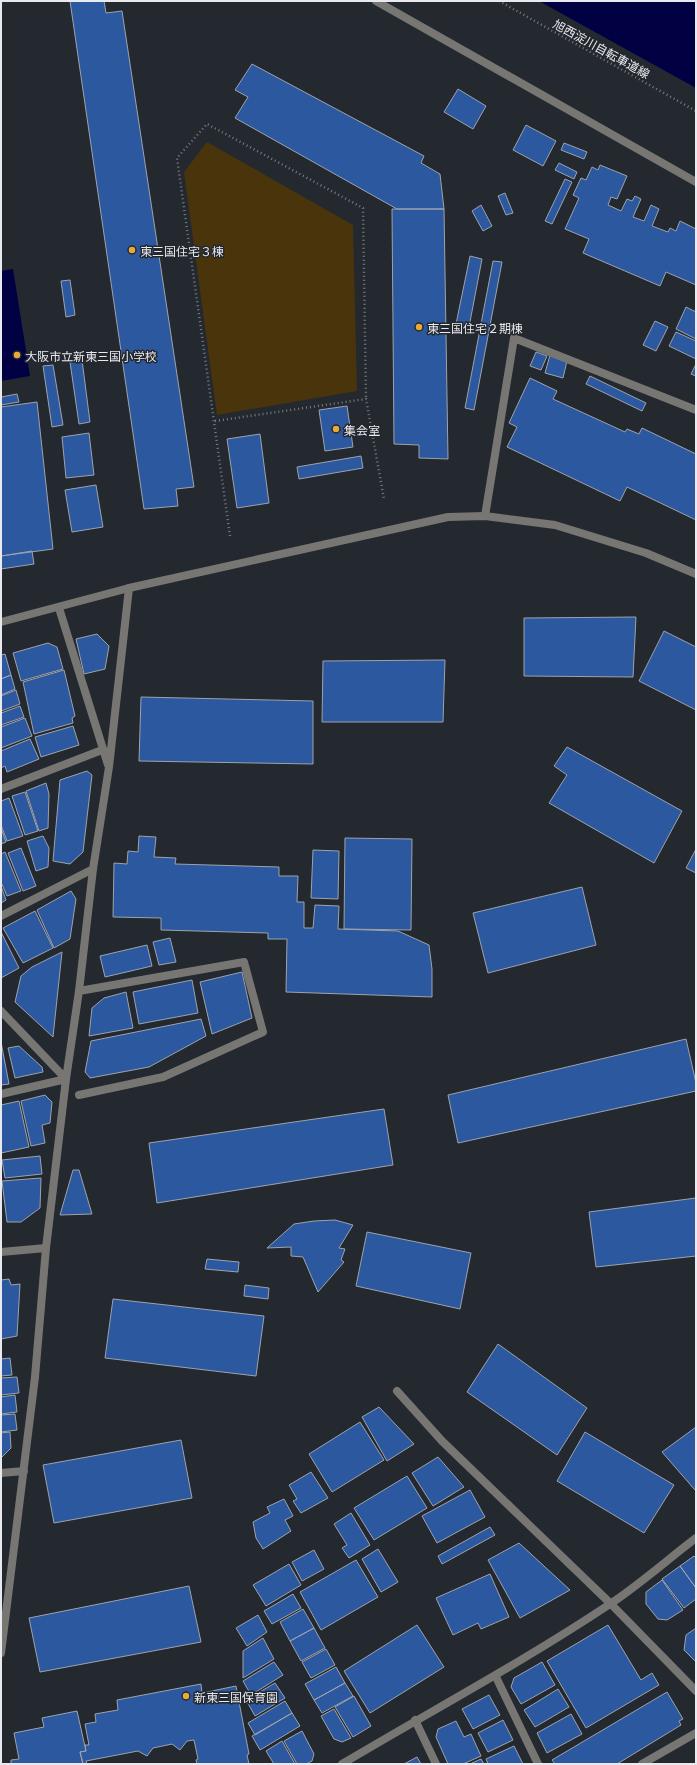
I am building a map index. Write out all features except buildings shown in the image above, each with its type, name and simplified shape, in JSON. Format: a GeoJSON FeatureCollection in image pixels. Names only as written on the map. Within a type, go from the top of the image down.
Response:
{"type":"FeatureCollection","features":[{"type":"Feature","properties":{"kind":"street"},"geometry":{"type":"LineString","coordinates":[[376,1],[696,182]]}},
{"type":"Feature","properties":{"kind":"street"},"geometry":{"type":"LineString","coordinates":[[485,516],[514,338],[696,410]]}},
{"type":"Feature","properties":{"kind":"street"},"geometry":{"type":"LineString","coordinates":[[1,622],[59,608],[129,588],[448,517],[485,516],[555,525],[646,553],[696,574]]}},
{"type":"Feature","properties":{"kind":"street"},"geometry":{"type":"LineString","coordinates":[[1,1654],[35,1377],[46,1248],[66,1079],[79,991],[93,869],[109,767],[129,588]]}},
{"type":"Feature","properties":{"kind":"street"},"geometry":{"type":"LineString","coordinates":[[59,608],[102,750],[109,767]]}},
{"type":"Feature","properties":{"kind":"street"},"geometry":{"type":"LineString","coordinates":[[1,789],[102,750]]}},
{"type":"Feature","properties":{"kind":"street"},"geometry":{"type":"LineString","coordinates":[[1,916],[93,869]]}},
{"type":"Feature","properties":{"kind":"street"},"geometry":{"type":"LineString","coordinates":[[79,991],[244,962],[263,1032],[163,1077],[79,1095]]}},
{"type":"Feature","properties":{"kind":"street"},"geometry":{"type":"LineString","coordinates":[[1,1011],[66,1079]]}},
{"type":"Feature","properties":{"kind":"street"},"geometry":{"type":"LineString","coordinates":[[1,1094],[66,1079]]}},
{"type":"Feature","properties":{"kind":"street"},"geometry":{"type":"LineString","coordinates":[[1,1252],[46,1248]]}},
{"type":"Feature","properties":{"kind":"street"},"geometry":{"type":"LineString","coordinates":[[397,1391],[442,1441],[611,1604],[696,1691]]}},
{"type":"Feature","properties":{"kind":"street"},"geometry":{"type":"LineString","coordinates":[[1,1473],[24,1471]]}},
{"type":"Feature","properties":{"kind":"street"},"geometry":{"type":"LineString","coordinates":[[342,1764],[415,1720],[495,1675],[611,1604],[696,1538]]}},
{"type":"Feature","properties":{"kind":"street"},"geometry":{"type":"LineString","coordinates":[[495,1675],[538,1764]]}},
{"type":"Feature","properties":{"kind":"street"},"geometry":{"type":"LineString","coordinates":[[415,1720],[436,1764]]}},
{"type":"Feature","properties":{"kind":"street"},"geometry":{"type":"LineString","coordinates":[[642,1764],[696,1733]]}},
{"type":"Feature","properties":{"kind":"path","name":"旭西淀川自転車道線"},"geometry":{"type":"LineString","coordinates":[[499,1],[696,112]]}},
{"type":"Feature","properties":{"kind":"path"},"geometry":{"type":"LineString","coordinates":[[230,536],[177,158],[207,124],[363,208],[366,399],[384,499]]}},
{"type":"Feature","properties":{"kind":"path"},"geometry":{"type":"LineString","coordinates":[[215,421],[366,399]]}},
{"type":"Feature","properties":{"kind":"shaded area"},"geometry":{"type":"Polygon","coordinates":[[[539,1],[696,1],[696,88],[539,1]]]}},
{"type":"Feature","properties":{"kind":"shaded area"},"geometry":{"type":"Polygon","coordinates":[[[207,142],[353,225],[357,391],[217,415],[184,172],[207,142]]]}},
{"type":"Feature","properties":{"kind":"shaded area"},"geometry":{"type":"Polygon","coordinates":[[[13,269],[30,376],[1,381],[1,271],[13,269]]]}},
{"type":"Feature","properties":{"kind":"place","name":"東三国住宅３棟"},"geometry":{"type":"Point","coordinates":[132,250]}},
{"type":"Feature","properties":{"kind":"place","name":"東三国住宅２期棟"},"geometry":{"type":"Point","coordinates":[419,327]}},
{"type":"Feature","properties":{"kind":"place","name":"大阪市立新東三国小学校"},"geometry":{"type":"Point","coordinates":[17,355]}},
{"type":"Feature","properties":{"kind":"place","name":"集会室"},"geometry":{"type":"Point","coordinates":[336,429]}},
{"type":"Feature","properties":{"kind":"place","name":"新東三国保育園"},"geometry":{"type":"Point","coordinates":[186,1696]}}]}
